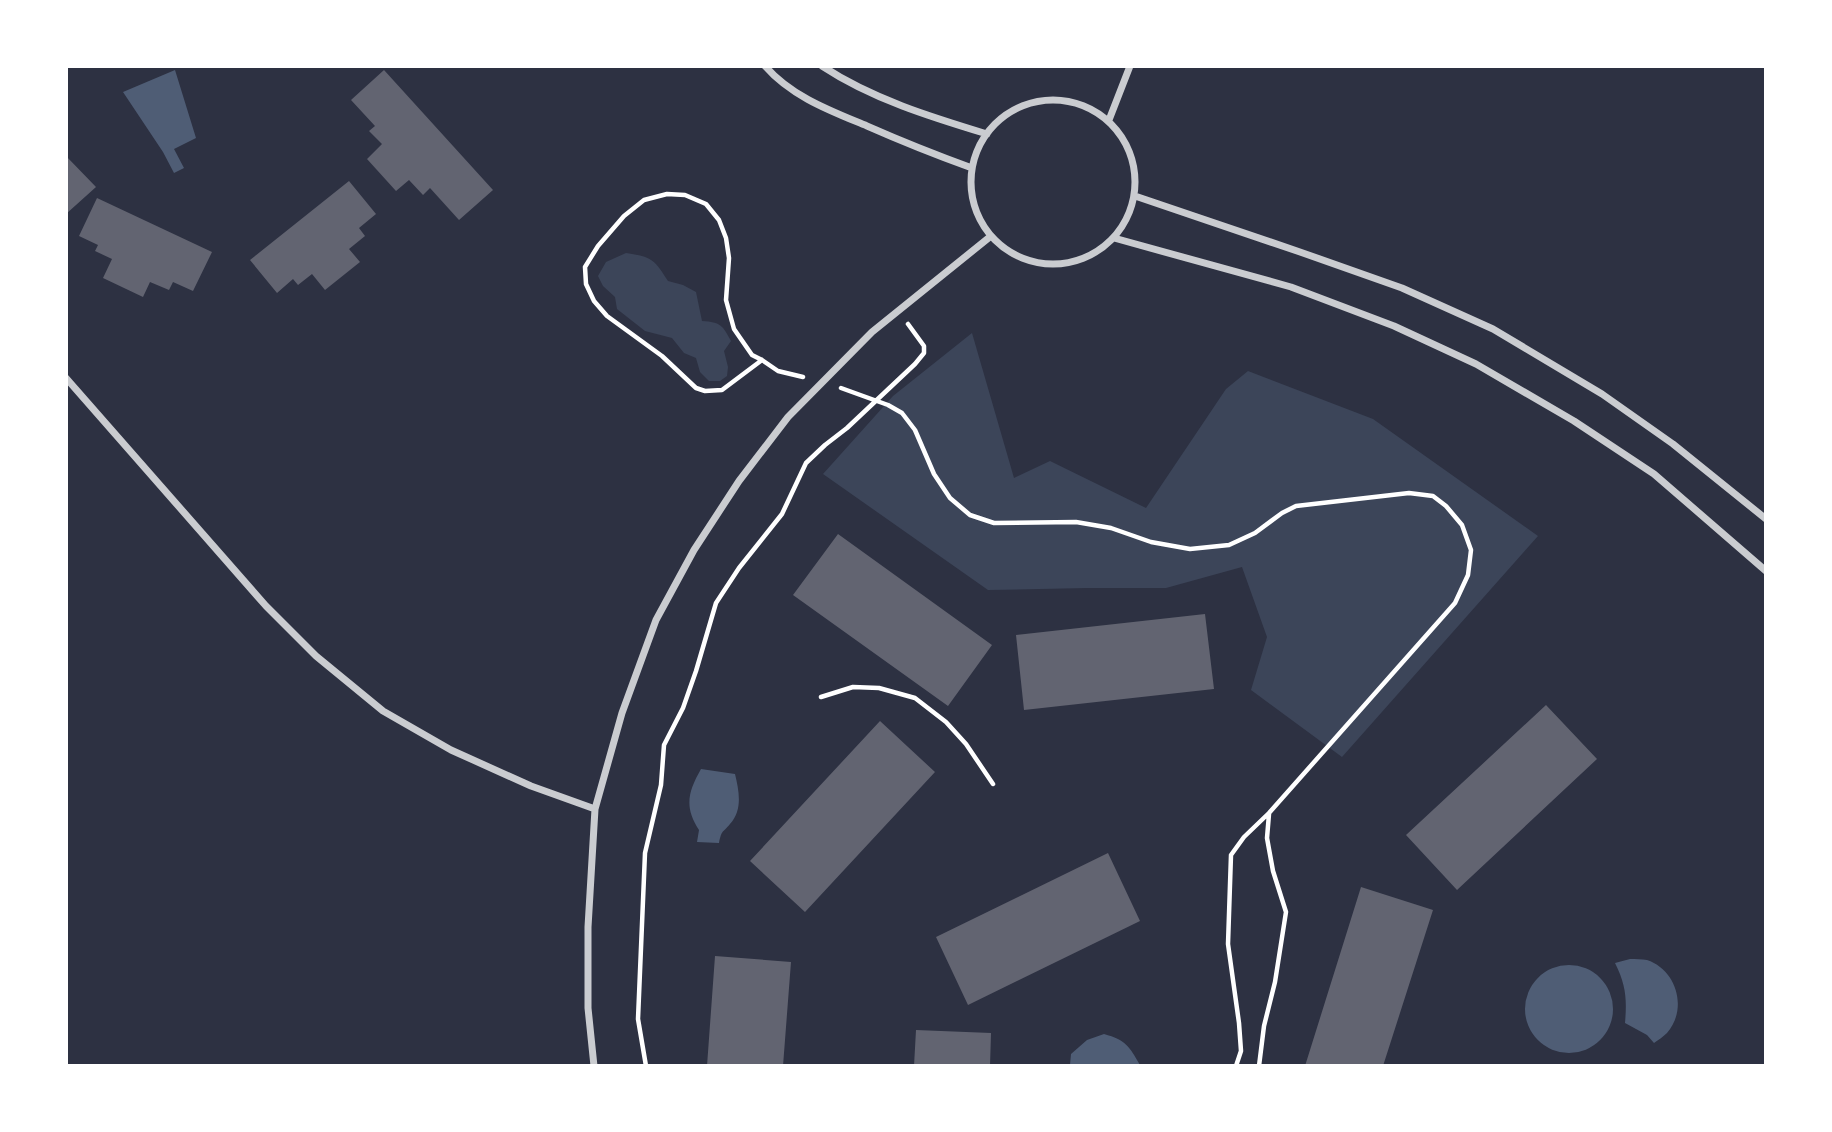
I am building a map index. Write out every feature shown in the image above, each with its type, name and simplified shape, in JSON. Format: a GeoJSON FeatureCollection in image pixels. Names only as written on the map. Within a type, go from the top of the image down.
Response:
{"type":"FeatureCollection","features":[{"type":"Feature","properties":{"kind":"street"},"geometry":{"type":"LineString","coordinates":[[765,66],[807,100],[920,149],[972,167]]}},
{"type":"Feature","properties":{"kind":"street"},"geometry":{"type":"LineString","coordinates":[[822,66],[869,91],[930,116],[987,134]]}},
{"type":"Feature","properties":{"kind":"street"},"geometry":{"type":"LineString","coordinates":[[1109,120],[1130,66]]}},
{"type":"Feature","properties":{"kind":"street"},"geometry":{"type":"LineString","coordinates":[[1052,99],[1081,104],[1109,120],[1129,147],[1135,167],[1132,209],[1114,238],[1092,255],[1060,265],[1024,260],[1001,247],[982,225],[970,190],[973,161],[982,138],[987,134],[1008,112],[1052,99]]}},
{"type":"Feature","properties":{"kind":"street"},"geometry":{"type":"LineString","coordinates":[[1135,196],[1402,289],[1493,329],[1612,401],[1673,444],[1766,520]]}},
{"type":"Feature","properties":{"kind":"street"},"geometry":{"type":"LineString","coordinates":[[594,1066],[588,1008],[588,927],[594,809],[622,713],[656,620],[694,550],[739,481],[788,417],[872,332],[991,236]]}},
{"type":"Feature","properties":{"kind":"street"},"geometry":{"type":"LineString","coordinates":[[1114,238],[1291,287],[1394,326],[1476,364],[1574,421],[1654,474],[1766,571]]}},
{"type":"Feature","properties":{"kind":"street"},"geometry":{"type":"LineString","coordinates":[[66,378],[266,606],[316,656],[383,711],[451,750],[531,786],[594,809]]}},
{"type":"Feature","properties":{"kind":"path"},"geometry":{"type":"LineString","coordinates":[[761,360],[722,390],[705,391],[696,388],[662,356],[607,316],[594,301],[586,284],[586,267],[598,246],[624,216],[644,200],[667,194],[685,195],[706,204],[719,220],[726,238],[729,258],[726,299],[734,329],[752,355],[761,360],[778,371],[823,382],[888,405],[902,413],[915,430],[933,474],[950,498],[970,515],[994,523],[1076,522],[1111,528],[1152,542],[1189,549],[1229,545],[1255,533],[1296,506],[1409,493],[1433,496],[1446,506],[1462,525],[1471,550],[1468,575],[1455,603],[1269,813],[1244,837],[1231,855],[1227,944],[1239,1023],[1241,1051],[1236,1066]]}},
{"type":"Feature","properties":{"kind":"path"},"geometry":{"type":"LineString","coordinates":[[646,1066],[638,1019],[645,853],[661,785],[664,745],[683,708],[716,603],[739,568],[782,514],[806,463],[847,428],[924,353],[924,346],[907,322]]}},
{"type":"Feature","properties":{"kind":"path"},"geometry":{"type":"LineString","coordinates":[[821,697],[853,687],[879,688],[915,698],[946,722],[966,744],[993,784]]}},
{"type":"Feature","properties":{"kind":"path"},"geometry":{"type":"LineString","coordinates":[[1259,1066],[1286,912],[1273,872],[1267,838],[1269,813]]}},
{"type":"Feature","properties":{"kind":"shaded area"},"geometry":{"type":"Polygon","coordinates":[[[175,70],[196,138],[174,149],[184,168],[174,173],[123,92],[175,70]]]}},
{"type":"Feature","properties":{"kind":"shaded area"},"geometry":{"type":"Polygon","coordinates":[[[626,253],[652,260],[668,281],[696,292],[702,321],[721,326],[731,341],[724,351],[727,376],[720,381],[709,381],[700,372],[696,358],[684,353],[672,338],[645,331],[617,309],[615,297],[603,286],[598,276],[606,262],[626,253]]]}},
{"type":"Feature","properties":{"kind":"shaded area"},"geometry":{"type":"Polygon","coordinates":[[[972,333],[1014,478],[1050,461],[1146,508],[1226,389],[1248,371],[1373,419],[1538,536],[1342,757],[1251,690],[1267,637],[1242,567],[1166,588],[988,590],[823,474],[893,396],[972,333]]]}},
{"type":"Feature","properties":{"kind":"shaded area"},"geometry":{"type":"Polygon","coordinates":[[[701,769],[735,774],[739,794],[737,813],[722,833],[719,843],[697,842],[699,830],[691,814],[690,800],[693,785],[701,769]]]}},
{"type":"Feature","properties":{"kind":"shaded area"},"geometry":{"type":"Polygon","coordinates":[[[1630,959],[1647,960],[1657,965],[1666,972],[1676,991],[1677,1013],[1673,1023],[1667,1033],[1654,1043],[1647,1035],[1625,1023],[1625,992],[1615,963],[1630,959]]]}},
{"type":"Feature","properties":{"kind":"shaded area"},"geometry":{"type":"Polygon","coordinates":[[[1569,965],[1594,972],[1606,984],[1613,1009],[1606,1034],[1594,1046],[1569,1053],[1544,1046],[1532,1034],[1525,1009],[1532,984],[1544,972],[1569,965]]]}},
{"type":"Feature","properties":{"kind":"shaded area"},"geometry":{"type":"Polygon","coordinates":[[[1104,1034],[1126,1045],[1140,1065],[1070,1065],[1071,1054],[1087,1040],[1104,1034]]]}},
{"type":"Feature","properties":{"kind":"building"},"geometry":{"type":"Polygon","coordinates":[[[384,70],[493,190],[459,220],[430,188],[423,195],[409,180],[396,191],[367,159],[382,144],[369,131],[375,126],[351,100],[384,70]]]}},
{"type":"Feature","properties":{"kind":"building"},"geometry":{"type":"Polygon","coordinates":[[[66,156],[96,187],[66,214],[66,156]]]}},
{"type":"Feature","properties":{"kind":"building"},"geometry":{"type":"Polygon","coordinates":[[[349,181],[376,214],[359,228],[365,236],[349,249],[360,262],[325,290],[312,274],[298,285],[293,279],[277,293],[250,260],[349,181]]]}},
{"type":"Feature","properties":{"kind":"building"},"geometry":{"type":"Polygon","coordinates":[[[97,198],[212,252],[193,291],[173,282],[169,290],[150,282],[143,297],[103,278],[112,259],[95,251],[98,245],[79,236],[97,198]]]}},
{"type":"Feature","properties":{"kind":"building"},"geometry":{"type":"Polygon","coordinates":[[[838,534],[992,645],[948,706],[793,595],[838,534]]]}},
{"type":"Feature","properties":{"kind":"building"},"geometry":{"type":"Polygon","coordinates":[[[1205,614],[1214,689],[1024,710],[1016,635],[1205,614]]]}},
{"type":"Feature","properties":{"kind":"building"},"geometry":{"type":"Polygon","coordinates":[[[1546,705],[1597,759],[1457,890],[1406,835],[1546,705]]]}},
{"type":"Feature","properties":{"kind":"building"},"geometry":{"type":"Polygon","coordinates":[[[880,721],[935,772],[805,912],[750,861],[880,721]]]}},
{"type":"Feature","properties":{"kind":"building"},"geometry":{"type":"Polygon","coordinates":[[[1108,853],[1140,921],[968,1005],[936,937],[1108,853]]]}},
{"type":"Feature","properties":{"kind":"building"},"geometry":{"type":"Polygon","coordinates":[[[1361,887],[1433,910],[1383,1066],[1305,1066],[1361,887]]]}},
{"type":"Feature","properties":{"kind":"building"},"geometry":{"type":"Polygon","coordinates":[[[715,956],[791,962],[783,1066],[707,1066],[715,956]]]}},
{"type":"Feature","properties":{"kind":"building"},"geometry":{"type":"Polygon","coordinates":[[[916,1030],[991,1033],[990,1066],[914,1066],[916,1030]]]}}]}
